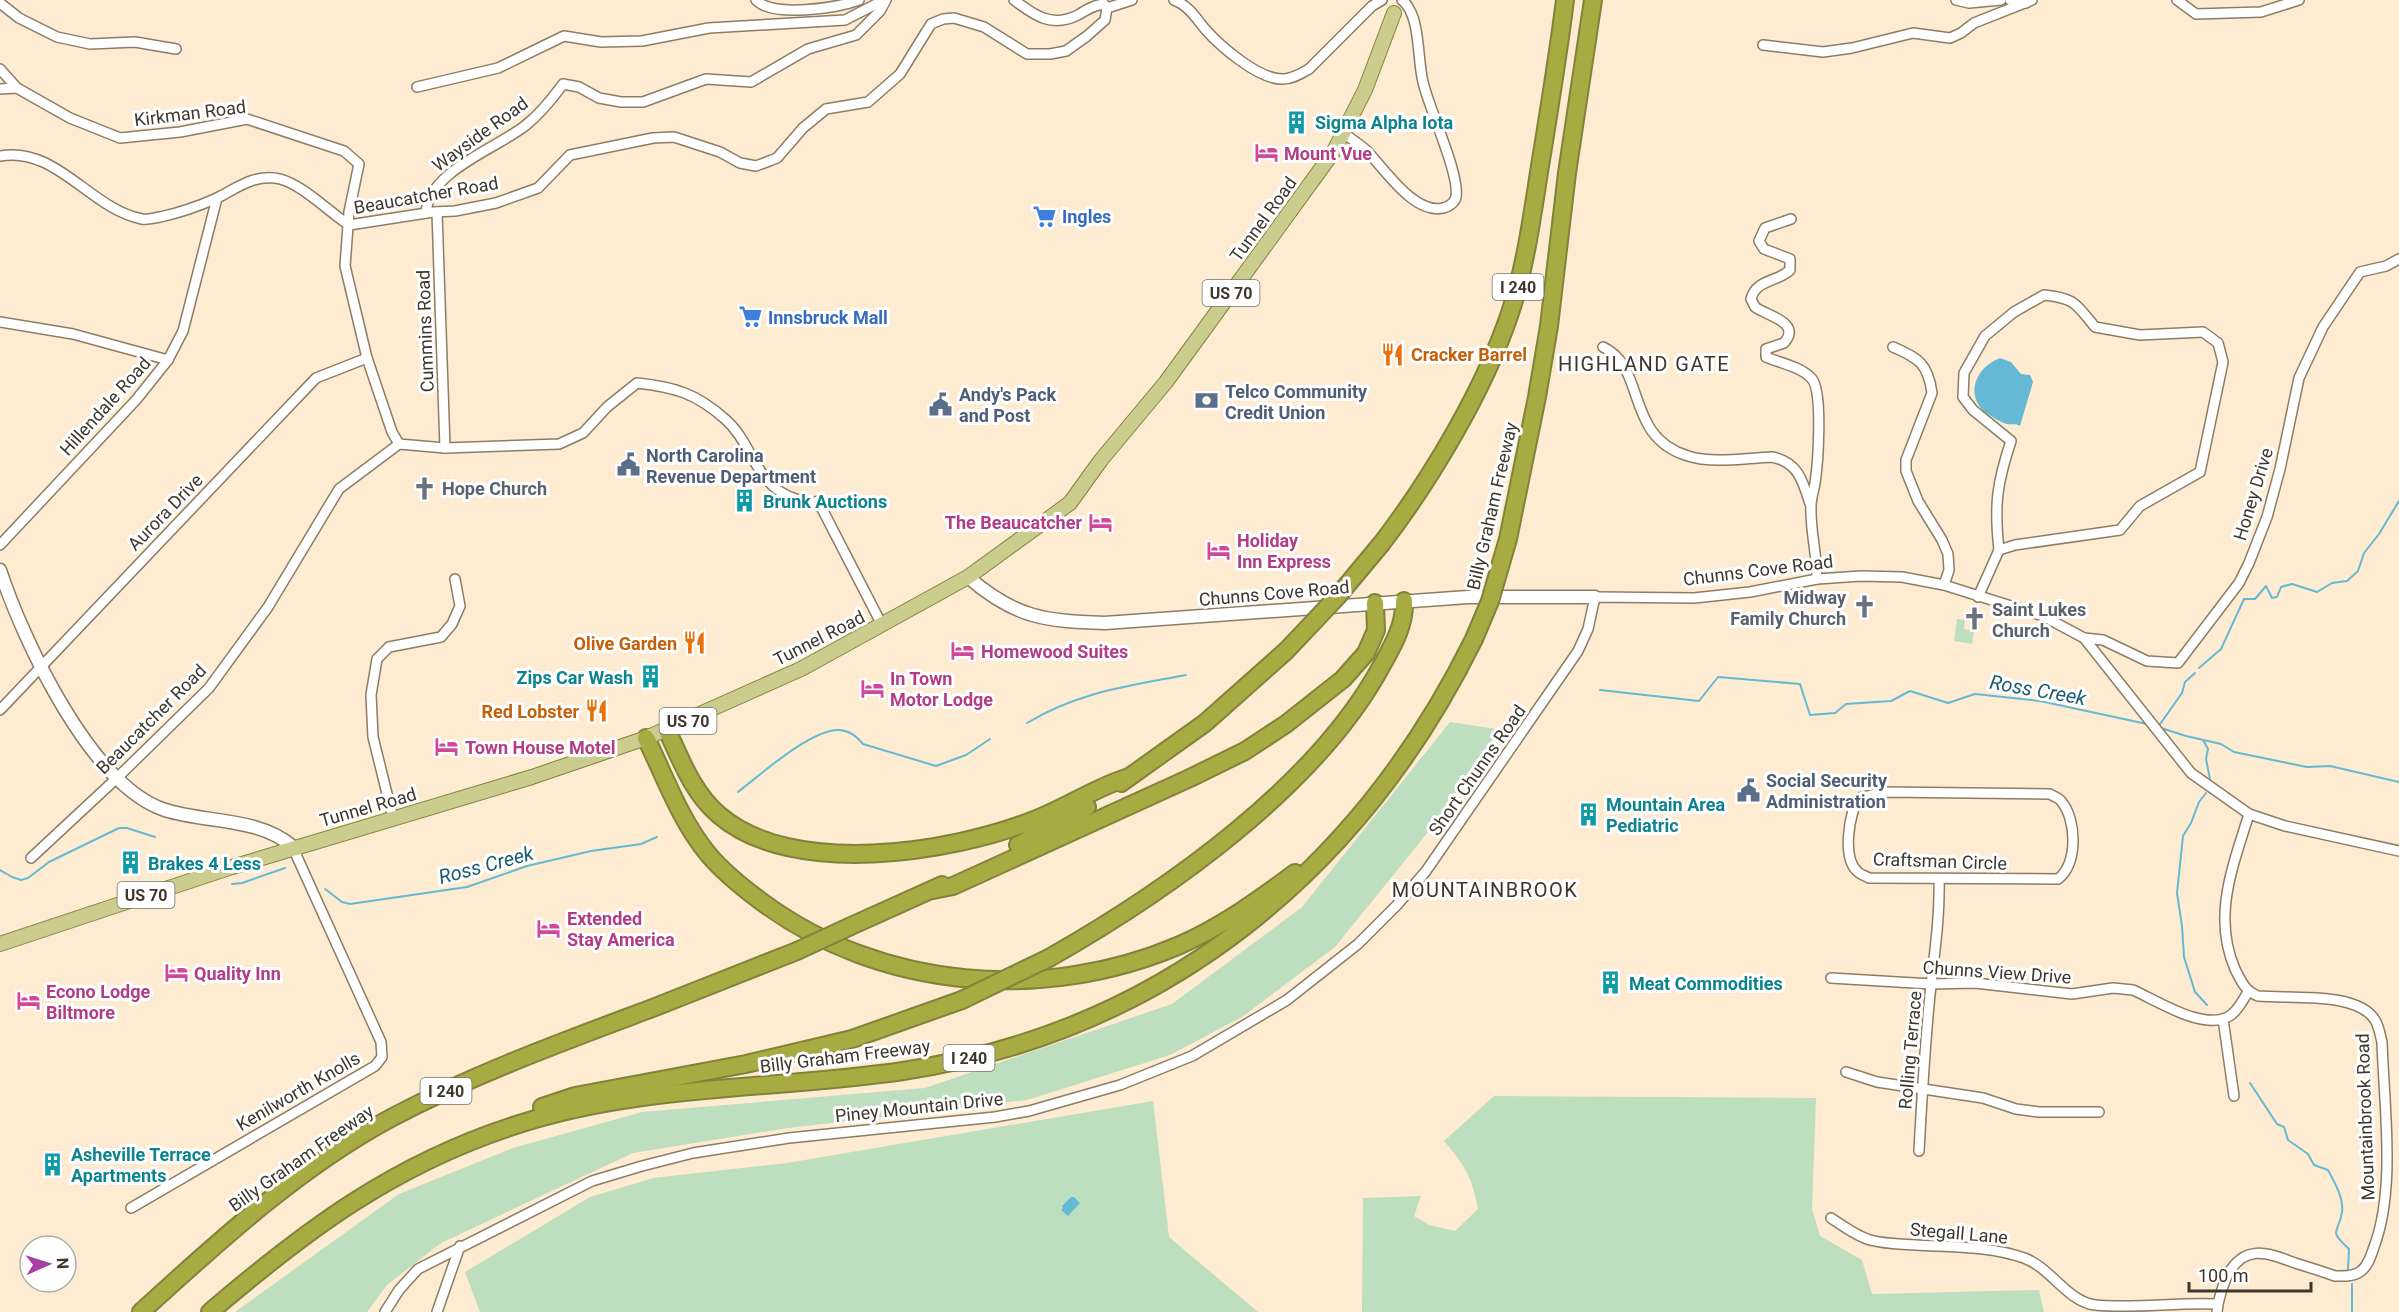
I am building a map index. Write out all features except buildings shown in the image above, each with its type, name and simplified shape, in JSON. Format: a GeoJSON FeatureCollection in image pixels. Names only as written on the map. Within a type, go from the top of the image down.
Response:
{"type":"FeatureCollection","features":[{"type":"Feature","properties":{"kind":"highway","name":"Billy Graham Freeway"},"geometry":{"type":"LineString","coordinates":[[141,1312],[232,1231],[284,1190],[336,1153],[390,1119],[443,1092],[540,1050],[797,951],[933,890],[1080,812],[1205,723],[1286,651],[1382,543],[1417,494],[1468,407],[1495,354],[1509,314],[1530,234],[1566,0]]}},
{"type":"Feature","properties":{"kind":"highway","name":"Billy Graham Freeway"},"geometry":{"type":"LineString","coordinates":[[210,1312],[311,1229],[407,1169],[455,1147],[557,1113],[638,1098],[906,1070],[1013,1047],[1069,1028],[1125,1002],[1214,950],[1285,895],[1381,791],[1434,713],[1474,639],[1490,601],[1508,539],[1538,397],[1593,0]]}},
{"type":"Feature","properties":{"kind":"highway"},"geometry":{"type":"LineString","coordinates":[[516,1125],[543,1106],[575,1096],[810,1050],[884,1029],[962,1000],[1050,958],[1125,913],[1185,871],[1263,807],[1331,740],[1356,708],[1375,678],[1401,624],[1404,601]]}},
{"type":"Feature","properties":{"kind":"highway"},"geometry":{"type":"LineString","coordinates":[[933,890],[953,886],[1245,751],[1324,695],[1357,664],[1375,637],[1376,603]]}},
{"type":"Feature","properties":{"kind":"highway"},"geometry":{"type":"LineString","coordinates":[[667,730],[688,775],[702,797],[719,816],[759,840],[805,850],[876,853],[948,845],[1033,821],[1113,782],[1129,777]]}},
{"type":"Feature","properties":{"kind":"highway"},"geometry":{"type":"LineString","coordinates":[[646,738],[679,808],[709,855],[744,888],[778,914],[805,930],[867,957],[926,972],[983,980],[1030,980],[1079,974],[1136,961],[1181,945],[1271,891],[1299,870],[1340,829],[1353,822]]}},
{"type":"Feature","properties":{"kind":"main road","name":"Tunnel Road"},"geometry":{"type":"LineString","coordinates":[[0,944],[293,847],[532,777],[646,738],[801,669],[968,577],[1070,503],[1169,377],[1322,168],[1344,133],[1379,57],[1394,13]]}},
{"type":"Feature","properties":{"kind":"street"},"geometry":{"type":"LineString","coordinates":[[756,0],[766,7],[781,9],[822,9],[853,1]]}},
{"type":"Feature","properties":{"kind":"street"},"geometry":{"type":"LineString","coordinates":[[417,87],[498,68],[564,36],[602,42],[642,41],[709,28],[845,20],[885,0]]}},
{"type":"Feature","properties":{"kind":"street","name":"Wayside Road"},"geometry":{"type":"LineString","coordinates":[[426,213],[430,196],[438,184],[489,147],[525,126],[548,105],[563,84],[579,87],[599,98],[621,102],[644,102],[706,79],[751,82],[808,49],[855,35],[880,10],[885,0]]}},
{"type":"Feature","properties":{"kind":"street"},"geometry":{"type":"LineString","coordinates":[[1014,0],[1048,21],[1059,22],[1097,5],[1104,4],[1107,8],[1132,0]]}},
{"type":"Feature","properties":{"kind":"street"},"geometry":{"type":"LineString","coordinates":[[1174,0],[1187,8],[1233,57],[1282,80],[1298,76],[1310,69],[1372,6],[1382,0]]}},
{"type":"Feature","properties":{"kind":"street"},"geometry":{"type":"LineString","coordinates":[[1344,133],[1363,148],[1404,191],[1421,204],[1437,209],[1444,208],[1450,206],[1456,198],[1455,177],[1423,81],[1414,18],[1410,6],[1402,0]]}},
{"type":"Feature","properties":{"kind":"street"},"geometry":{"type":"LineString","coordinates":[[1956,0],[1969,3],[2001,0]]}},
{"type":"Feature","properties":{"kind":"street"},"geometry":{"type":"LineString","coordinates":[[2010,0],[2029,2]]}},
{"type":"Feature","properties":{"kind":"street"},"geometry":{"type":"LineString","coordinates":[[2176,0],[2196,14],[2261,12],[2299,0]]}},
{"type":"Feature","properties":{"kind":"street"},"geometry":{"type":"LineString","coordinates":[[1763,45],[1823,52],[1852,48],[1913,33],[1950,38],[1974,23],[2029,2]]}},
{"type":"Feature","properties":{"kind":"street"},"geometry":{"type":"LineString","coordinates":[[0,3],[33,26],[72,41],[90,44],[135,42],[176,49]]}},
{"type":"Feature","properties":{"kind":"street","name":"Beaucatcher Road"},"geometry":{"type":"LineString","coordinates":[[31,858],[209,688],[268,607],[339,489],[399,444],[392,432],[368,358],[345,266],[349,225],[426,213],[455,211],[496,203],[538,188],[570,155],[653,138],[674,137],[720,152],[740,163],[756,166],[777,158],[803,128],[826,109],[868,102],[900,74],[931,24],[943,19],[954,18],[984,27],[1027,54],[1050,54],[1066,51],[1087,36],[1105,20],[1107,8]]}},
{"type":"Feature","properties":{"kind":"street"},"geometry":{"type":"LineString","coordinates":[[0,69],[17,88]]}},
{"type":"Feature","properties":{"kind":"street"},"geometry":{"type":"LineString","coordinates":[[0,89],[17,88]]}},
{"type":"Feature","properties":{"kind":"street","name":"Kirkman Road"},"geometry":{"type":"LineString","coordinates":[[17,88],[70,118],[120,138],[180,132],[247,118],[344,151],[359,164],[349,212],[349,225]]}},
{"type":"Feature","properties":{"kind":"street"},"geometry":{"type":"LineString","coordinates":[[0,156],[15,153],[43,160],[119,212],[145,220],[174,214],[217,198],[234,187],[254,179],[280,179],[301,189],[349,225]]}},
{"type":"Feature","properties":{"kind":"street","name":"Hillendale Road"},"geometry":{"type":"LineString","coordinates":[[0,545],[136,400],[168,360],[183,331],[217,198]]}},
{"type":"Feature","properties":{"kind":"street","name":"Cummins Road"},"geometry":{"type":"LineString","coordinates":[[437,212],[445,448]]}},
{"type":"Feature","properties":{"kind":"street"},"geometry":{"type":"LineString","coordinates":[[1791,219],[1764,228],[1760,236],[1761,247],[1788,257],[1791,264],[1787,273],[1757,287],[1752,294],[1752,303],[1755,307],[1781,320],[1789,330],[1788,339],[1784,343],[1766,349],[1766,357],[1802,371],[1813,379],[1817,393],[1819,434],[1815,482],[1810,505]]}},
{"type":"Feature","properties":{"kind":"street","name":"Honey Drive"},"geometry":{"type":"LineString","coordinates":[[2084,638],[2103,640],[2147,661],[2178,663],[2239,583],[2249,562],[2266,517],[2280,469],[2299,378],[2323,327],[2360,272],[2386,266],[2399,259]]}},
{"type":"Feature","properties":{"kind":"street"},"geometry":{"type":"LineString","coordinates":[[1978,597],[1999,549],[1996,493],[2011,441],[1973,410],[1963,398],[1964,373],[1985,336],[2014,312],[2044,295],[2074,302],[2095,327],[2140,334],[2203,332],[2218,343],[2223,362],[2200,472],[2140,506],[2120,530],[1999,549]]}},
{"type":"Feature","properties":{"kind":"street"},"geometry":{"type":"LineString","coordinates":[[0,322],[73,334],[168,360]]}},
{"type":"Feature","properties":{"kind":"street"},"geometry":{"type":"LineString","coordinates":[[1603,347],[1616,356],[1625,368],[1642,418],[1653,434],[1663,443],[1689,457],[1782,459],[1798,471],[1810,505],[1817,557],[1817,579]]}},
{"type":"Feature","properties":{"kind":"street"},"geometry":{"type":"LineString","coordinates":[[1893,347],[1919,359],[1931,383],[1932,393],[1906,460],[1906,471],[1918,501],[1946,547],[1949,570],[1944,585]]}},
{"type":"Feature","properties":{"kind":"street","name":"Aurora Drive"},"geometry":{"type":"LineString","coordinates":[[0,710],[316,378],[368,358]]}},
{"type":"Feature","properties":{"kind":"street"},"geometry":{"type":"LineString","coordinates":[[399,444],[445,448],[559,444],[583,433],[607,406],[637,383],[672,388],[691,394],[726,420],[743,441],[756,467],[775,489],[811,504],[818,501],[882,625]]}},
{"type":"Feature","properties":{"kind":"street"},"geometry":{"type":"LineString","coordinates":[[0,570],[7,592],[41,666],[74,723],[94,751],[118,777],[146,800],[166,810],[279,832],[293,847]]}},
{"type":"Feature","properties":{"kind":"street","name":"Chunns Cove Road"},"geometry":{"type":"LineString","coordinates":[[968,577],[997,601],[1010,608],[1046,619],[1068,622],[1144,621],[1468,597],[1694,598],[1750,592],[1817,579],[1902,577],[1944,585],[2043,616],[2084,638],[2191,773],[2249,814],[2285,826],[2399,851]]}},
{"type":"Feature","properties":{"kind":"street"},"geometry":{"type":"LineString","coordinates":[[393,818],[373,737],[371,695],[377,659],[389,647],[441,637],[452,624],[460,606],[455,579]]}},
{"type":"Feature","properties":{"kind":"street","name":"Short Chunns Road"},"geometry":{"type":"LineString","coordinates":[[1358,944],[1397,905],[1426,871],[1558,681],[1583,640],[1596,597]]}},
{"type":"Feature","properties":{"kind":"street","name":"Craftsman Circle"},"geometry":{"type":"LineString","coordinates":[[1883,792],[2050,794],[2061,800],[2069,814],[2072,858],[2066,874],[2058,879],[1939,879],[1869,878],[1857,872],[1850,861],[1849,827],[1852,809],[1859,798],[1883,792]]}},
{"type":"Feature","properties":{"kind":"street"},"geometry":{"type":"LineString","coordinates":[[2234,1096],[2223,1019],[2236,1010],[2248,992],[2227,947],[2224,919],[2225,895],[2249,814]]}},
{"type":"Feature","properties":{"kind":"street","name":"Kenilworth Knolls"},"geometry":{"type":"LineString","coordinates":[[131,1208],[375,1066],[382,1057],[381,1042],[293,847]]}},
{"type":"Feature","properties":{"kind":"street","name":"Rolling Terrace"},"geometry":{"type":"LineString","coordinates":[[1919,1152],[1931,984],[1937,945],[1939,879]]}},
{"type":"Feature","properties":{"kind":"street","name":"Piney Mountain Drive"},"geometry":{"type":"LineString","coordinates":[[385,1312],[399,1290],[418,1269],[592,1181],[652,1163],[693,1154],[789,1138],[995,1117],[1060,1103],[1120,1085],[1192,1056],[1256,1020],[1287,1000],[1358,944]]}},
{"type":"Feature","properties":{"kind":"street","name":"Chunns View Drive"},"geometry":{"type":"LineString","coordinates":[[1831,978],[1931,984],[1975,983],[2072,994],[2122,987],[2199,1020],[2223,1019]]}},
{"type":"Feature","properties":{"kind":"street","name":"Mountainbrook Road"},"geometry":{"type":"LineString","coordinates":[[2217,1308],[2223,1284],[2232,1268],[2241,1258],[2249,1254],[2272,1254],[2335,1276],[2360,1273],[2371,1257],[2386,1202],[2382,1042],[2376,1021],[2370,1014],[2352,1003],[2258,996],[2248,992]]}},
{"type":"Feature","properties":{"kind":"street"},"geometry":{"type":"LineString","coordinates":[[1846,1072],[1877,1082],[1983,1098],[2016,1109],[2039,1112],[2099,1112]]}},
{"type":"Feature","properties":{"kind":"street","name":"Stegall Lane"},"geometry":{"type":"LineString","coordinates":[[1831,1218],[1854,1233],[1886,1244],[1949,1246],[2016,1255],[2034,1261],[2082,1301],[2092,1305],[2131,1306],[2185,1302],[2217,1308]]}},
{"type":"Feature","properties":{"kind":"street"},"geometry":{"type":"LineString","coordinates":[[437,1312],[460,1246]]}},
{"type":"Feature","properties":{"kind":"green space"},"geometry":{"type":"Polygon","coordinates":[[[1957,619],[1965,620],[1964,629],[1974,631],[1972,644],[1954,641],[1957,619]]]}},
{"type":"Feature","properties":{"kind":"green space"},"geometry":{"type":"Polygon","coordinates":[[[1450,722],[1496,729],[1484,763],[1335,947],[1242,1017],[1170,1055],[1027,1100],[788,1128],[633,1153],[441,1243],[387,1285],[367,1312],[235,1312],[399,1194],[513,1148],[642,1112],[925,1088],[1172,1004],[1302,907],[1450,722]]]}},
{"type":"Feature","properties":{"kind":"green space"},"geometry":{"type":"Polygon","coordinates":[[[1494,1096],[1816,1098],[1812,1209],[1820,1236],[1862,1260],[1872,1294],[2039,1290],[2044,1312],[1362,1312],[1363,1198],[1421,1196],[1414,1216],[1429,1225],[1455,1231],[1478,1209],[1467,1172],[1444,1141],[1494,1096]]]}},
{"type":"Feature","properties":{"kind":"green space"},"geometry":{"type":"Polygon","coordinates":[[[1153,1101],[1169,1237],[1258,1312],[480,1312],[465,1272],[590,1197],[653,1178],[787,1163],[1153,1101]]]}},
{"type":"Feature","properties":{"kind":"water"},"geometry":{"type":"Polygon","coordinates":[[[2000,358],[2011,362],[2021,374],[2030,375],[2033,382],[2020,426],[2005,423],[1986,413],[1979,406],[1976,398],[1974,390],[1979,375],[1992,362],[2000,358]]]}},
{"type":"Feature","properties":{"kind":"water"},"geometry":{"type":"Polygon","coordinates":[[[1071,1197],[1080,1203],[1068,1216],[1061,1210],[1071,1197]]]}},
{"type":"Feature","properties":{"kind":"waterway"},"geometry":{"type":"LineString","coordinates":[[2199,668],[2221,649],[2244,599],[2255,599],[2266,586],[2272,598],[2277,597],[2281,587],[2292,584],[2317,592],[2332,583],[2347,581],[2358,571],[2364,553],[2379,534],[2399,501]]}},
{"type":"Feature","properties":{"kind":"waterway"},"geometry":{"type":"LineString","coordinates":[[2158,727],[2182,693],[2185,682],[2195,673]]}},
{"type":"Feature","properties":{"kind":"waterway","name":"Ross Creek"},"geometry":{"type":"LineString","coordinates":[[1027,723],[1046,712],[1085,697],[1186,675]]}},
{"type":"Feature","properties":{"kind":"waterway","name":"Ross Creek"},"geometry":{"type":"LineString","coordinates":[[1600,690],[1699,701],[1718,677],[1800,684],[1810,715],[1835,713],[1846,704],[1891,701],[1910,691],[1948,703],[1975,694],[2040,701],[2147,724]]}},
{"type":"Feature","properties":{"kind":"waterway","name":"Ross Creek"},"geometry":{"type":"LineString","coordinates":[[2158,727],[2221,744],[2234,752],[2307,767],[2330,766],[2399,782]]}},
{"type":"Feature","properties":{"kind":"waterway","name":"Ross Creek"},"geometry":{"type":"LineString","coordinates":[[738,792],[801,744],[828,731],[847,731],[863,744],[936,766],[966,755],[990,739]]}},
{"type":"Feature","properties":{"kind":"waterway"},"geometry":{"type":"LineString","coordinates":[[2203,740],[2208,749],[2206,759],[2210,779]]}},
{"type":"Feature","properties":{"kind":"waterway"},"geometry":{"type":"LineString","coordinates":[[2206,793],[2199,802],[2183,836],[2177,893],[2184,957],[2195,992],[2207,1005]]}},
{"type":"Feature","properties":{"kind":"waterway","name":"Ross Creek"},"geometry":{"type":"LineString","coordinates":[[0,870],[21,880],[28,878],[49,862],[119,828],[127,828],[155,837]]}},
{"type":"Feature","properties":{"kind":"waterway","name":"Ross Creek"},"geometry":{"type":"LineString","coordinates":[[325,889],[342,902],[350,904],[467,887],[527,866],[591,851],[641,844],[657,837]]}},
{"type":"Feature","properties":{"kind":"waterway","name":"Ross Creek"},"geometry":{"type":"LineString","coordinates":[[232,884],[242,883],[285,868]]}},
{"type":"Feature","properties":{"kind":"waterway"},"geometry":{"type":"LineString","coordinates":[[2250,1083],[2277,1124],[2284,1127],[2288,1140],[2308,1154],[2314,1165],[2328,1170],[2342,1201],[2341,1219],[2336,1234],[2349,1249],[2348,1269]]}},
{"type":"Feature","properties":{"kind":"waterway"},"geometry":{"type":"LineString","coordinates":[[2352,1284],[2352,1312]]}},
{"type":"Feature","properties":{"kind":"place","name":"Sigma Alpha Iota"},"geometry":{"type":"Point","coordinates":[1297,122]}},
{"type":"Feature","properties":{"kind":"place","name":"Mount Vue"},"geometry":{"type":"Point","coordinates":[1266,153]}},
{"type":"Feature","properties":{"kind":"place","name":"Ingles"},"geometry":{"type":"Point","coordinates":[1044,216]}},
{"type":"Feature","properties":{"kind":"place","name":"Innsbruck Mall"},"geometry":{"type":"Point","coordinates":[750,317]}},
{"type":"Feature","properties":{"kind":"place","name":"Cracker Barrel"},"geometry":{"type":"Point","coordinates":[1393,354]}},
{"type":"Feature","properties":{"kind":"place","name":"Telco Community Credit Union"},"geometry":{"type":"Point","coordinates":[1207,401]}},
{"type":"Feature","properties":{"kind":"place","name":"Andy's Pack and Post"},"geometry":{"type":"Point","coordinates":[941,404]}},
{"type":"Feature","properties":{"kind":"place","name":"North Carolina Revenue Department"},"geometry":{"type":"Point","coordinates":[628,465]}},
{"type":"Feature","properties":{"kind":"place","name":"Hope Church"},"geometry":{"type":"Point","coordinates":[424,488]}},
{"type":"Feature","properties":{"kind":"place","name":"Brunk Auctions"},"geometry":{"type":"Point","coordinates":[745,501]}},
{"type":"Feature","properties":{"kind":"place","name":"The Beaucatcher"},"geometry":{"type":"Point","coordinates":[1100,522]}},
{"type":"Feature","properties":{"kind":"place","name":"Holiday Inn Express"},"geometry":{"type":"Point","coordinates":[1219,550]}},
{"type":"Feature","properties":{"kind":"place","name":"Midway Family Church"},"geometry":{"type":"Point","coordinates":[1864,607]}},
{"type":"Feature","properties":{"kind":"place","name":"Saint Lukes Church"},"geometry":{"type":"Point","coordinates":[1974,619]}},
{"type":"Feature","properties":{"kind":"place","name":"Olive Garden"},"geometry":{"type":"Point","coordinates":[695,643]}},
{"type":"Feature","properties":{"kind":"place","name":"Homewood Suites"},"geometry":{"type":"Point","coordinates":[963,651]}},
{"type":"Feature","properties":{"kind":"place","name":"Zips Car Wash"},"geometry":{"type":"Point","coordinates":[651,677]}},
{"type":"Feature","properties":{"kind":"place","name":"In Town Motor Lodge"},"geometry":{"type":"Point","coordinates":[872,688]}},
{"type":"Feature","properties":{"kind":"place","name":"Red Lobster"},"geometry":{"type":"Point","coordinates":[597,711]}},
{"type":"Feature","properties":{"kind":"place","name":"Town House Motel"},"geometry":{"type":"Point","coordinates":[447,747]}},
{"type":"Feature","properties":{"kind":"place","name":"Social Security Administration"},"geometry":{"type":"Point","coordinates":[1748,790]}},
{"type":"Feature","properties":{"kind":"place","name":"Mountain Area Pediatric"},"geometry":{"type":"Point","coordinates":[1588,814]}},
{"type":"Feature","properties":{"kind":"place","name":"Brakes 4 Less"},"geometry":{"type":"Point","coordinates":[130,863]}},
{"type":"Feature","properties":{"kind":"place","name":"Extended Stay America"},"geometry":{"type":"Point","coordinates":[549,928]}},
{"type":"Feature","properties":{"kind":"place","name":"Quality Inn"},"geometry":{"type":"Point","coordinates":[176,973]}},
{"type":"Feature","properties":{"kind":"place","name":"Meat Commodities"},"geometry":{"type":"Point","coordinates":[1611,983]}},
{"type":"Feature","properties":{"kind":"place","name":"Econo Lodge Biltmore"},"geometry":{"type":"Point","coordinates":[28,1001]}},
{"type":"Feature","properties":{"kind":"place","name":"Asheville Terrace Apartments"},"geometry":{"type":"Point","coordinates":[53,1164]}},
{"type":"Feature","properties":{"kind":"district","name":"HIGHLAND GATE"},"geometry":{"type":"Point","coordinates":[1644,364]}},
{"type":"Feature","properties":{"kind":"district","name":"MOUNTAINBROOK"},"geometry":{"type":"Point","coordinates":[1485,890]}}]}
